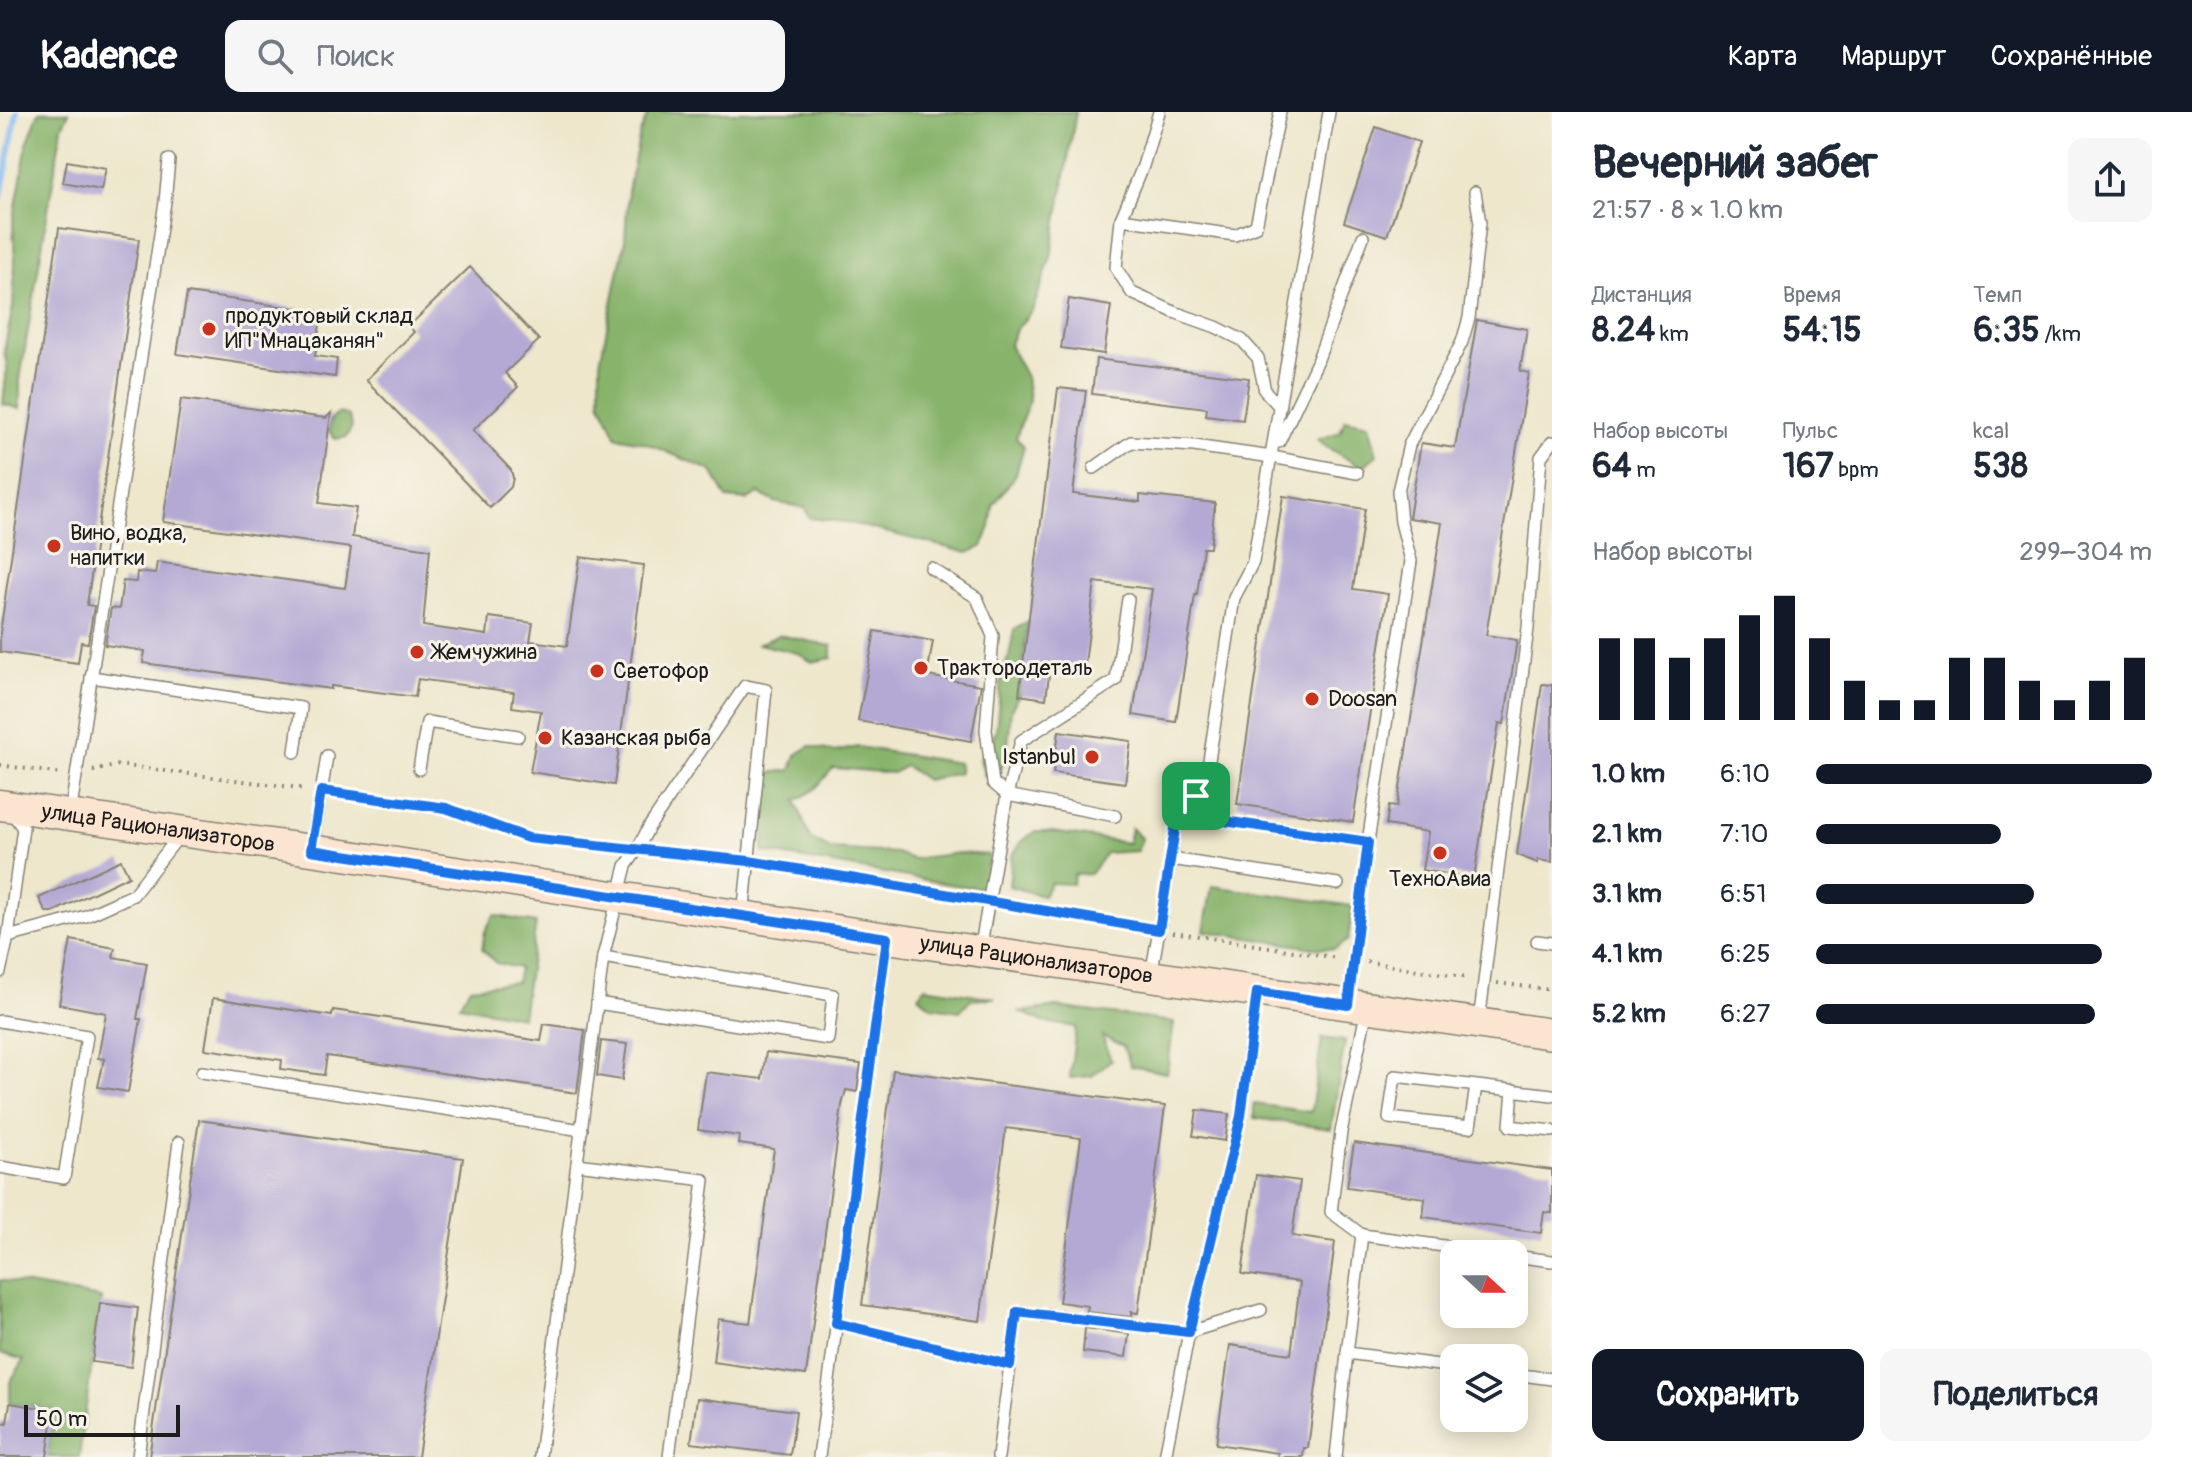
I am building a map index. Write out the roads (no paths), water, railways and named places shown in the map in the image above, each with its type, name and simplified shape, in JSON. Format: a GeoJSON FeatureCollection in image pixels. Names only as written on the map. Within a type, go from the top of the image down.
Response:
{"type":"FeatureCollection","features":[{"type":"Feature","properties":{"kind":"main road","name":"улица Рационализаторов"},"geometry":{"type":"LineString","coordinates":[[3,806],[1552,1034]]}},
{"type":"Feature","properties":{"kind":"lane"},"geometry":{"type":"LineString","coordinates":[[1159,112],[1143,166],[1121,219],[1116,268],[1132,293],[1242,340],[1258,358],[1265,391],[1280,407]]}},
{"type":"Feature","properties":{"kind":"lane"},"geometry":{"type":"LineString","coordinates":[[1121,219],[1235,235],[1256,226],[1280,112]]}},
{"type":"Feature","properties":{"kind":"lane"},"geometry":{"type":"LineString","coordinates":[[1151,976],[1177,816],[1196,796],[1208,767],[1234,598],[1253,562],[1329,112]]}},
{"type":"Feature","properties":{"kind":"lane"},"geometry":{"type":"LineString","coordinates":[[70,816],[169,160]]}},
{"type":"Feature","properties":{"kind":"lane"},"geometry":{"type":"LineString","coordinates":[[1440,1246],[1362,1235],[1331,1212],[1358,1006],[1354,960],[1368,842],[1411,561],[1401,522],[1398,491],[1409,445],[1462,342],[1469,318],[1480,223],[1475,192]]}},
{"type":"Feature","properties":{"kind":"lane"},"geometry":{"type":"LineString","coordinates":[[1272,457],[1317,362],[1363,237]]}},
{"type":"Feature","properties":{"kind":"lane"},"geometry":{"type":"LineString","coordinates":[[1094,468],[1131,442],[1194,446],[1357,473]]}},
{"type":"Feature","properties":{"kind":"lane"},"geometry":{"type":"LineString","coordinates":[[1479,1022],[1528,628],[1541,457],[1552,442]]}},
{"type":"Feature","properties":{"kind":"lane"},"geometry":{"type":"LineString","coordinates":[[931,568],[977,598],[993,636],[986,730],[993,783],[1007,795],[1115,816]]}},
{"type":"Feature","properties":{"kind":"lane"},"geometry":{"type":"LineString","coordinates":[[980,952],[1007,795],[1021,741],[1116,680],[1128,599]]}},
{"type":"Feature","properties":{"kind":"lane"},"geometry":{"type":"LineString","coordinates":[[91,677],[301,708],[295,752]]}},
{"type":"Feature","properties":{"kind":"lane"},"geometry":{"type":"LineString","coordinates":[[540,1457],[603,957],[616,898],[626,866],[649,827],[745,686],[766,690],[743,917]]}},
{"type":"Feature","properties":{"kind":"lane"},"geometry":{"type":"LineString","coordinates":[[419,769],[427,722],[518,736]]}},
{"type":"Feature","properties":{"kind":"lane"},"geometry":{"type":"LineString","coordinates":[[311,850],[327,756]]}},
{"type":"Feature","properties":{"kind":"lane"},"geometry":{"type":"LineString","coordinates":[[1196,796],[1224,821],[1368,842]]}},
{"type":"Feature","properties":{"kind":"lane"},"geometry":{"type":"LineString","coordinates":[[0,972],[23,828],[3,806]]}},
{"type":"Feature","properties":{"kind":"lane"},"geometry":{"type":"LineString","coordinates":[[8,937],[86,916],[133,895],[181,833]]}},
{"type":"Feature","properties":{"kind":"lane"},"geometry":{"type":"LineString","coordinates":[[1171,859],[1338,884]]}},
{"type":"Feature","properties":{"kind":"lane"},"geometry":{"type":"LineString","coordinates":[[819,1457],[887,938]]}},
{"type":"Feature","properties":{"kind":"lane"},"geometry":{"type":"LineString","coordinates":[[1537,941],[1552,943]]}},
{"type":"Feature","properties":{"kind":"lane"},"geometry":{"type":"LineString","coordinates":[[597,1003],[828,1039],[833,995],[603,957]]}},
{"type":"Feature","properties":{"kind":"lane"},"geometry":{"type":"LineString","coordinates":[[1165,1457],[1189,1332],[1241,1116],[1257,992]]}},
{"type":"Feature","properties":{"kind":"lane"},"geometry":{"type":"LineString","coordinates":[[0,1021],[87,1036],[64,1178],[0,1167]]}},
{"type":"Feature","properties":{"kind":"lane"},"geometry":{"type":"LineString","coordinates":[[202,1072],[582,1130]]}},
{"type":"Feature","properties":{"kind":"lane"},"geometry":{"type":"LineString","coordinates":[[1476,1086],[1470,1127],[1389,1118],[1395,1076],[1552,1095]]}},
{"type":"Feature","properties":{"kind":"lane"},"geometry":{"type":"LineString","coordinates":[[1513,1090],[1510,1126],[1552,1131]]}},
{"type":"Feature","properties":{"kind":"lane"},"geometry":{"type":"LineString","coordinates":[[138,1457],[179,1142]]}},
{"type":"Feature","properties":{"kind":"lane"},"geometry":{"type":"LineString","coordinates":[[577,1164],[704,1180],[669,1457]]}},
{"type":"Feature","properties":{"kind":"lane"},"geometry":{"type":"LineString","coordinates":[[1336,1457],[1362,1235]]}},
{"type":"Feature","properties":{"kind":"lane"},"geometry":{"type":"LineString","coordinates":[[1528,1258],[1552,1261]]}},
{"type":"Feature","properties":{"kind":"lane"},"geometry":{"type":"LineString","coordinates":[[998,1457],[1017,1312],[1189,1332],[1261,1310]]}},
{"type":"Feature","properties":{"kind":"lane"},"geometry":{"type":"LineString","coordinates":[[836,1323],[1010,1365]]}},
{"type":"Feature","properties":{"kind":"lane"},"geometry":{"type":"LineString","coordinates":[[1347,1353],[1440,1365]]}},
{"type":"Feature","properties":{"kind":"lane"},"geometry":{"type":"LineString","coordinates":[[1528,1376],[1552,1379]]}},
{"type":"Feature","properties":{"kind":"waterway"},"geometry":{"type":"LineString","coordinates":[[0,201],[17,112]]}},
{"type":"Feature","properties":{"kind":"place","name":"продуктовый склад ИП\"Мнацаканян\""},"geometry":{"type":"Point","coordinates":[209,329]}},
{"type":"Feature","properties":{"kind":"place","name":"Вино, водка, напитки"},"geometry":{"type":"Point","coordinates":[54,546]}},
{"type":"Feature","properties":{"kind":"place","name":"Жемчужина"},"geometry":{"type":"Point","coordinates":[417,652]}},
{"type":"Feature","properties":{"kind":"place","name":"Трактородеталь"},"geometry":{"type":"Point","coordinates":[921,668]}},
{"type":"Feature","properties":{"kind":"place","name":"Светофор"},"geometry":{"type":"Point","coordinates":[597,671]}},
{"type":"Feature","properties":{"kind":"place","name":"Doosan"},"geometry":{"type":"Point","coordinates":[1312,699]}},
{"type":"Feature","properties":{"kind":"place","name":"Казанская рыба"},"geometry":{"type":"Point","coordinates":[545,738]}},
{"type":"Feature","properties":{"kind":"place","name":"Istanbul"},"geometry":{"type":"Point","coordinates":[1092,757]}},
{"type":"Feature","properties":{"kind":"place","name":"ТехноАвиа"},"geometry":{"type":"Point","coordinates":[1440,853]}}]}
